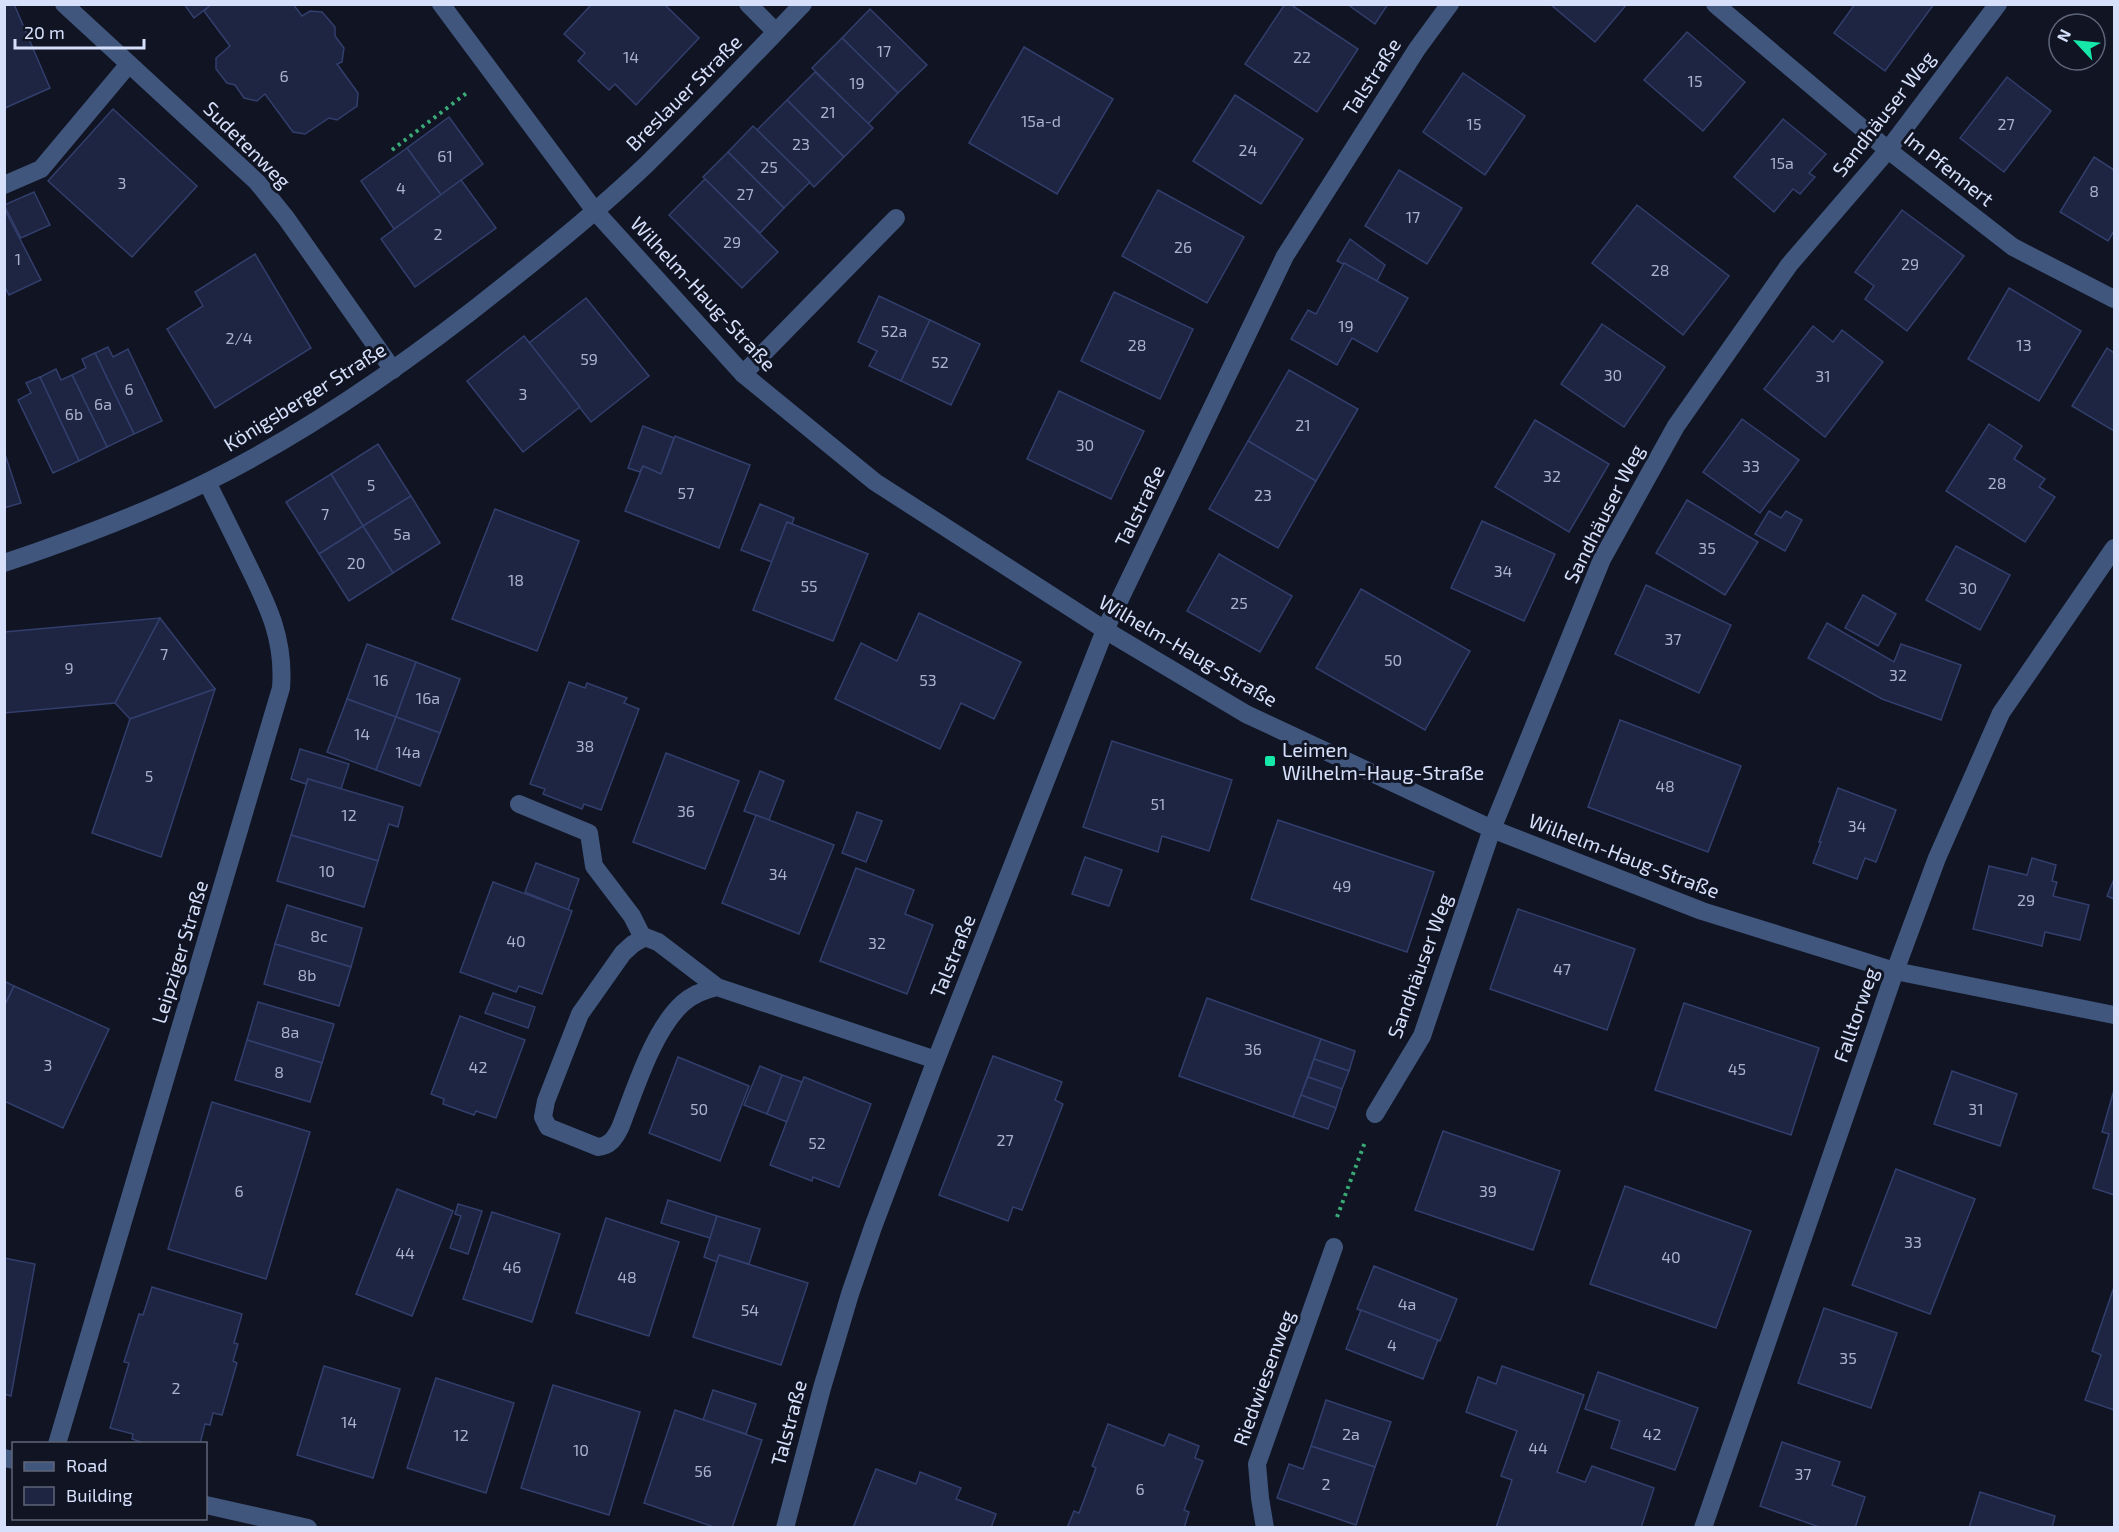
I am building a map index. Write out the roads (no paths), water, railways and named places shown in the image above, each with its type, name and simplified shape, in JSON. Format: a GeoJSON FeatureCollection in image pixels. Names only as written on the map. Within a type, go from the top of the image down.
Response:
{"type":"FeatureCollection","features":[{"type":"Feature","properties":{"kind":"street","name":"Sudetenweg"},"geometry":{"type":"LineString","coordinates":[[64,4],[257,182],[286,218],[393,370]]}},
{"type":"Feature","properties":{"kind":"street","name":"Wilhelm-Haug-Straße"},"geometry":{"type":"LineString","coordinates":[[441,4],[595,211],[743,374],[875,482],[1105,630],[1245,714],[1492,829],[1702,911],[1895,971],[2115,1015]]}},
{"type":"Feature","properties":{"kind":"street"},"geometry":{"type":"LineString","coordinates":[[748,4],[776,32]]}},
{"type":"Feature","properties":{"kind":"street","name":"Breslauer Straße"},"geometry":{"type":"LineString","coordinates":[[595,211],[646,165],[802,4]]}},
{"type":"Feature","properties":{"kind":"street","name":"Talstraße"},"geometry":{"type":"LineString","coordinates":[[785,1527],[822,1388],[850,1294],[877,1217],[936,1060],[1105,630],[1285,256],[1417,49],[1450,4]]}},
{"type":"Feature","properties":{"kind":"street","name":"Im Pfennert"},"geometry":{"type":"LineString","coordinates":[[1715,4],[1888,150],[2013,247],[2115,299]]}},
{"type":"Feature","properties":{"kind":"street","name":"Sandhäuser Weg"},"geometry":{"type":"LineString","coordinates":[[1375,1114],[1422,1036],[1492,829],[1602,560],[1676,426],[1788,264],[1888,150],[1998,4]]}},
{"type":"Feature","properties":{"kind":"street"},"geometry":{"type":"LineString","coordinates":[[4,185],[41,169],[129,64]]}},
{"type":"Feature","properties":{"kind":"street","name":"Königsberger Straße"},"geometry":{"type":"LineString","coordinates":[[4,563],[107,525],[207,482],[289,436],[393,370],[502,287],[595,211]]}},
{"type":"Feature","properties":{"kind":"street"},"geometry":{"type":"LineString","coordinates":[[743,374],[896,219]]}},
{"type":"Feature","properties":{"kind":"street","name":"Leipziger Straße"},"geometry":{"type":"LineString","coordinates":[[57,1442],[281,688],[283,670],[276,627],[268,605],[207,482]]}},
{"type":"Feature","properties":{"kind":"street","name":"Falltorweg"},"geometry":{"type":"LineString","coordinates":[[1703,1527],[1895,971],[1937,858],[2001,713],[2115,548]]}},
{"type":"Feature","properties":{"kind":"street"},"geometry":{"type":"LineString","coordinates":[[519,804],[589,833],[594,866],[632,916],[643,938]]}},
{"type":"Feature","properties":{"kind":"street"},"geometry":{"type":"LineString","coordinates":[[717,987],[703,991],[684,1002],[661,1031],[620,1128],[611,1143],[605,1147],[598,1147],[554,1131],[545,1123],[543,1111],[575,1023],[623,953],[643,938],[652,938],[717,987],[936,1060]]}},
{"type":"Feature","properties":{"kind":"street","name":"Riedwiesenweg"},"geometry":{"type":"LineString","coordinates":[[1265,1527],[1257,1464],[1334,1247]]}},
{"type":"Feature","properties":{"kind":"street"},"geometry":{"type":"LineString","coordinates":[[207,1506],[230,1519],[308,1527]]}},
{"type":"Feature","properties":{"kind":"place","name":"Leimen Wilhelm-Haug-Straße"},"geometry":{"type":"Point","coordinates":[1270,761]}}]}
